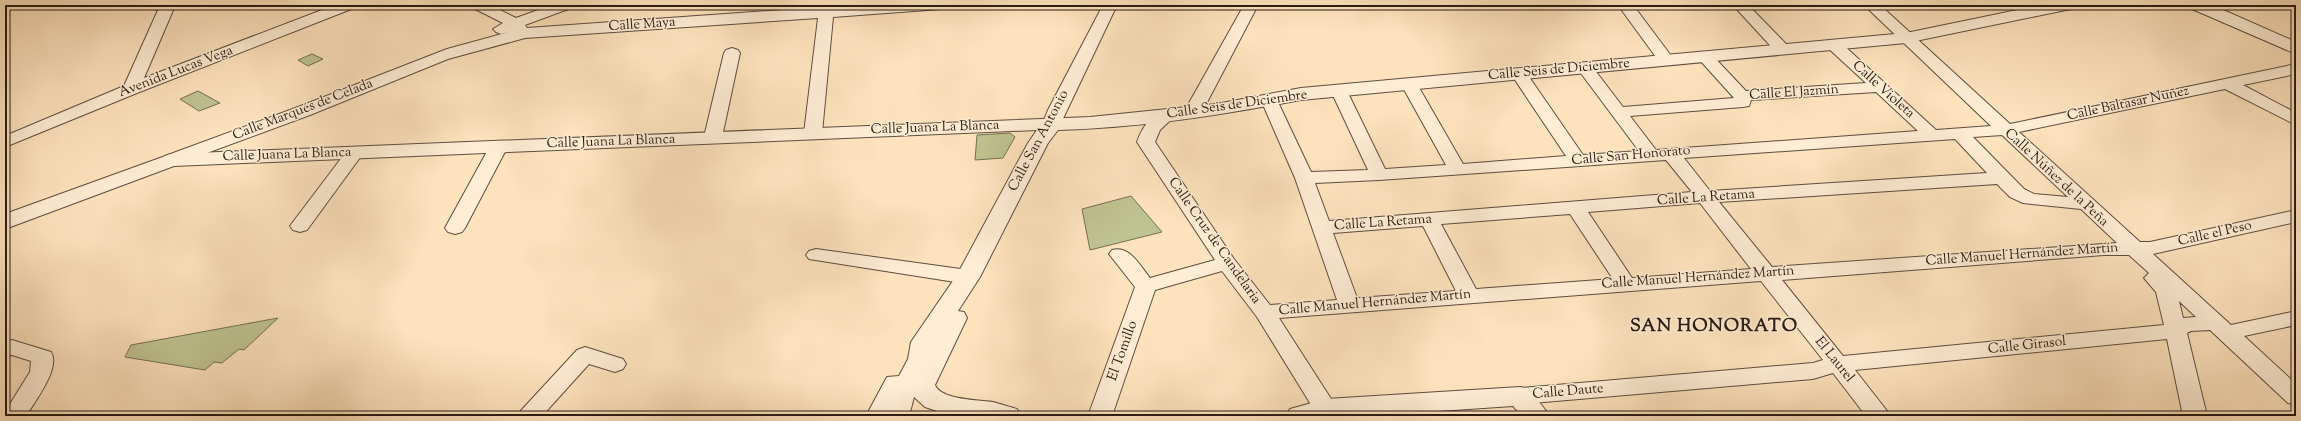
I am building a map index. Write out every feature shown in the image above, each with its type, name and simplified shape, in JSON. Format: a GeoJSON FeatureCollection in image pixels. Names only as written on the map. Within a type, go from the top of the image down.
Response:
{"type":"FeatureCollection","features":[{"type":"Feature","properties":{"kind":"street"},"geometry":{"type":"LineString","coordinates":[[131,89],[167,8],[156,5]]}},
{"type":"Feature","properties":{"kind":"street","name":"Avenida Lucas Vega"},"geometry":{"type":"LineString","coordinates":[[5,142],[131,89],[349,5]]}},
{"type":"Feature","properties":{"kind":"street"},"geometry":{"type":"LineString","coordinates":[[478,5],[519,28]]}},
{"type":"Feature","properties":{"kind":"street","name":"Calle Marqués de Celada"},"geometry":{"type":"LineString","coordinates":[[5,222],[519,28],[566,5]]}},
{"type":"Feature","properties":{"kind":"street","name":"Calle Maya"},"geometry":{"type":"LineString","coordinates":[[519,28],[792,9],[826,12],[940,5]]}},
{"type":"Feature","properties":{"kind":"street","name":"Calle San Antonio"},"geometry":{"type":"LineString","coordinates":[[879,416],[909,359],[924,342],[968,277],[1038,143],[1051,125],[1057,110],[1110,5]]}},
{"type":"Feature","properties":{"kind":"street"},"geometry":{"type":"LineString","coordinates":[[1193,112],[1250,5]]}},
{"type":"Feature","properties":{"kind":"street"},"geometry":{"type":"LineString","coordinates":[[1625,5],[1667,61]]}},
{"type":"Feature","properties":{"kind":"street"},"geometry":{"type":"LineString","coordinates":[[1740,5],[1783,50]]}},
{"type":"Feature","properties":{"kind":"street","name":"Calle Núñez de la Peña"},"geometry":{"type":"LineString","coordinates":[[1871,5],[2084,204],[2296,397]]}},
{"type":"Feature","properties":{"kind":"street","name":"Calle Seis de Diciembre"},"geometry":{"type":"LineString","coordinates":[[1051,125],[1090,123],[1193,112],[1339,91],[1906,38],[2066,5]]}},
{"type":"Feature","properties":{"kind":"street"},"geometry":{"type":"LineString","coordinates":[[2198,5],[2296,48]]}},
{"type":"Feature","properties":{"kind":"street"},"geometry":{"type":"LineString","coordinates":[[813,133],[826,12]]}},
{"type":"Feature","properties":{"kind":"street","name":"Calle Violeta"},"geometry":{"type":"LineString","coordinates":[[1834,45],[1931,134]]}},
{"type":"Feature","properties":{"kind":"street"},"geometry":{"type":"LineString","coordinates":[[713,137],[732,53]]}},
{"type":"Feature","properties":{"kind":"street"},"geometry":{"type":"LineString","coordinates":[[1705,57],[1742,96]]}},
{"type":"Feature","properties":{"kind":"street"},"geometry":{"type":"LineString","coordinates":[[1585,68],[1650,154]]}},
{"type":"Feature","properties":{"kind":"street","name":"Calle Baltasar Nuñez"},"geometry":{"type":"LineString","coordinates":[[1959,133],[2004,130],[2296,69]]}},
{"type":"Feature","properties":{"kind":"street"},"geometry":{"type":"LineString","coordinates":[[1519,74],[1578,160]]}},
{"type":"Feature","properties":{"kind":"street"},"geometry":{"type":"LineString","coordinates":[[2226,83],[2296,120]]}},
{"type":"Feature","properties":{"kind":"street"},"geometry":{"type":"LineString","coordinates":[[1409,84],[1457,169]]}},
{"type":"Feature","properties":{"kind":"street","name":"Calle El Jazmín"},"geometry":{"type":"LineString","coordinates":[[1619,112],[1743,102],[1742,96],[1880,87]]}},
{"type":"Feature","properties":{"kind":"street"},"geometry":{"type":"LineString","coordinates":[[1339,91],[1379,175]]}},
{"type":"Feature","properties":{"kind":"street"},"geometry":{"type":"LineString","coordinates":[[1269,100],[1304,178],[1349,304]]}},
{"type":"Feature","properties":{"kind":"street","name":"Calle Cruz de Candelaria"},"geometry":{"type":"LineString","coordinates":[[1167,115],[1155,124],[1149,133],[1146,142],[1227,263],[1264,312],[1315,390],[1328,413]]}},
{"type":"Feature","properties":{"kind":"street","name":"Calle Juana La Blanca"},"geometry":{"type":"LineString","coordinates":[[171,160],[1026,124],[1051,125]]}},
{"type":"Feature","properties":{"kind":"street"},"geometry":{"type":"LineString","coordinates":[[1959,133],[2002,178],[2018,192],[2030,199],[2084,204]]}},
{"type":"Feature","properties":{"kind":"street","name":"Calle San Honorato"},"geometry":{"type":"LineString","coordinates":[[1304,178],[1379,175],[1650,154],[1959,133]]}},
{"type":"Feature","properties":{"kind":"street"},"geometry":{"type":"LineString","coordinates":[[455,228],[499,146]]}},
{"type":"Feature","properties":{"kind":"street"},"geometry":{"type":"LineString","coordinates":[[300,226],[355,152]]}},
{"type":"Feature","properties":{"kind":"street","name":"El Laurel"},"geometry":{"type":"LineString","coordinates":[[1670,153],[1879,416]]}},
{"type":"Feature","properties":{"kind":"street","name":"Calle La Retama"},"geometry":{"type":"LineString","coordinates":[[1321,228],[1705,197],[2002,178]]}},
{"type":"Feature","properties":{"kind":"street"},"geometry":{"type":"LineString","coordinates":[[1576,208],[1626,284]]}},
{"type":"Feature","properties":{"kind":"street","name":"Calle el Peso"},"geometry":{"type":"LineString","coordinates":[[2134,248],[2150,248],[2296,216]]}},
{"type":"Feature","properties":{"kind":"street"},"geometry":{"type":"LineString","coordinates":[[1429,219],[1469,296]]}},
{"type":"Feature","properties":{"kind":"street"},"geometry":{"type":"LineString","coordinates":[[2104,248],[2147,273],[2159,283],[2168,298],[2175,323],[2175,331],[2195,416]]}},
{"type":"Feature","properties":{"kind":"street","name":"Calle Manuel Hernández Martín"},"geometry":{"type":"LineString","coordinates":[[1264,312],[1349,304],[2104,248],[2134,248]]}},
{"type":"Feature","properties":{"kind":"street"},"geometry":{"type":"LineString","coordinates":[[1119,254],[1146,286],[1227,263]]}},
{"type":"Feature","properties":{"kind":"street"},"geometry":{"type":"LineString","coordinates":[[816,255],[968,277]]}},
{"type":"Feature","properties":{"kind":"street","name":"Calle San Antonio"},"geometry":{"type":"LineString","coordinates":[[968,277],[964,298],[922,385],[923,392],[933,401],[970,410]]}},
{"type":"Feature","properties":{"kind":"street","name":"El Tomillo"},"geometry":{"type":"LineString","coordinates":[[1100,416],[1146,286]]}},
{"type":"Feature","properties":{"kind":"street","name":"Calle Girasol"},"geometry":{"type":"LineString","coordinates":[[1837,364],[2175,331],[2186,324],[2221,328],[2296,318]]}},
{"type":"Feature","properties":{"kind":"street","name":"Calle San Antonio"},"geometry":{"type":"LineString","coordinates":[[896,416],[902,394],[921,359],[924,342]]}},
{"type":"Feature","properties":{"kind":"street"},"geometry":{"type":"LineString","coordinates":[[5,348],[12,347],[43,357],[41,372],[18,410],[10,416]]}},
{"type":"Feature","properties":{"kind":"street"},"geometry":{"type":"LineString","coordinates":[[528,416],[585,355],[615,364]]}},
{"type":"Feature","properties":{"kind":"street","name":"Calle Daute"},"geometry":{"type":"LineString","coordinates":[[1299,416],[1813,371],[1837,364]]}},
{"type":"Feature","properties":{"kind":"street"},"geometry":{"type":"LineString","coordinates":[[1520,396],[1537,416]]}},
{"type":"Feature","properties":{"kind":"street"},"geometry":{"type":"LineString","coordinates":[[943,416],[970,410],[993,411],[1008,416]]}},
{"type":"Feature","properties":{"kind":"green space"},"geometry":{"type":"Polygon","coordinates":[[[312,54],[323,59],[308,66],[298,60],[312,54]]]}},
{"type":"Feature","properties":{"kind":"green space"},"geometry":{"type":"Polygon","coordinates":[[[198,91],[220,103],[199,111],[180,99],[198,91]]]}},
{"type":"Feature","properties":{"kind":"green space"},"geometry":{"type":"Polygon","coordinates":[[[1010,133],[1015,137],[1003,158],[975,160],[977,135],[1010,133]]]}},
{"type":"Feature","properties":{"kind":"green space"},"geometry":{"type":"Polygon","coordinates":[[[1131,196],[1162,232],[1090,250],[1082,209],[1131,196]]]}},
{"type":"Feature","properties":{"kind":"green space"},"geometry":{"type":"Polygon","coordinates":[[[278,318],[244,350],[239,349],[222,363],[214,362],[205,370],[125,357],[131,345],[278,318]]]}},
{"type":"Feature","properties":{"kind":"district","name":"SAN HONORATO"},"geometry":{"type":"Point","coordinates":[1714,327]}}]}
